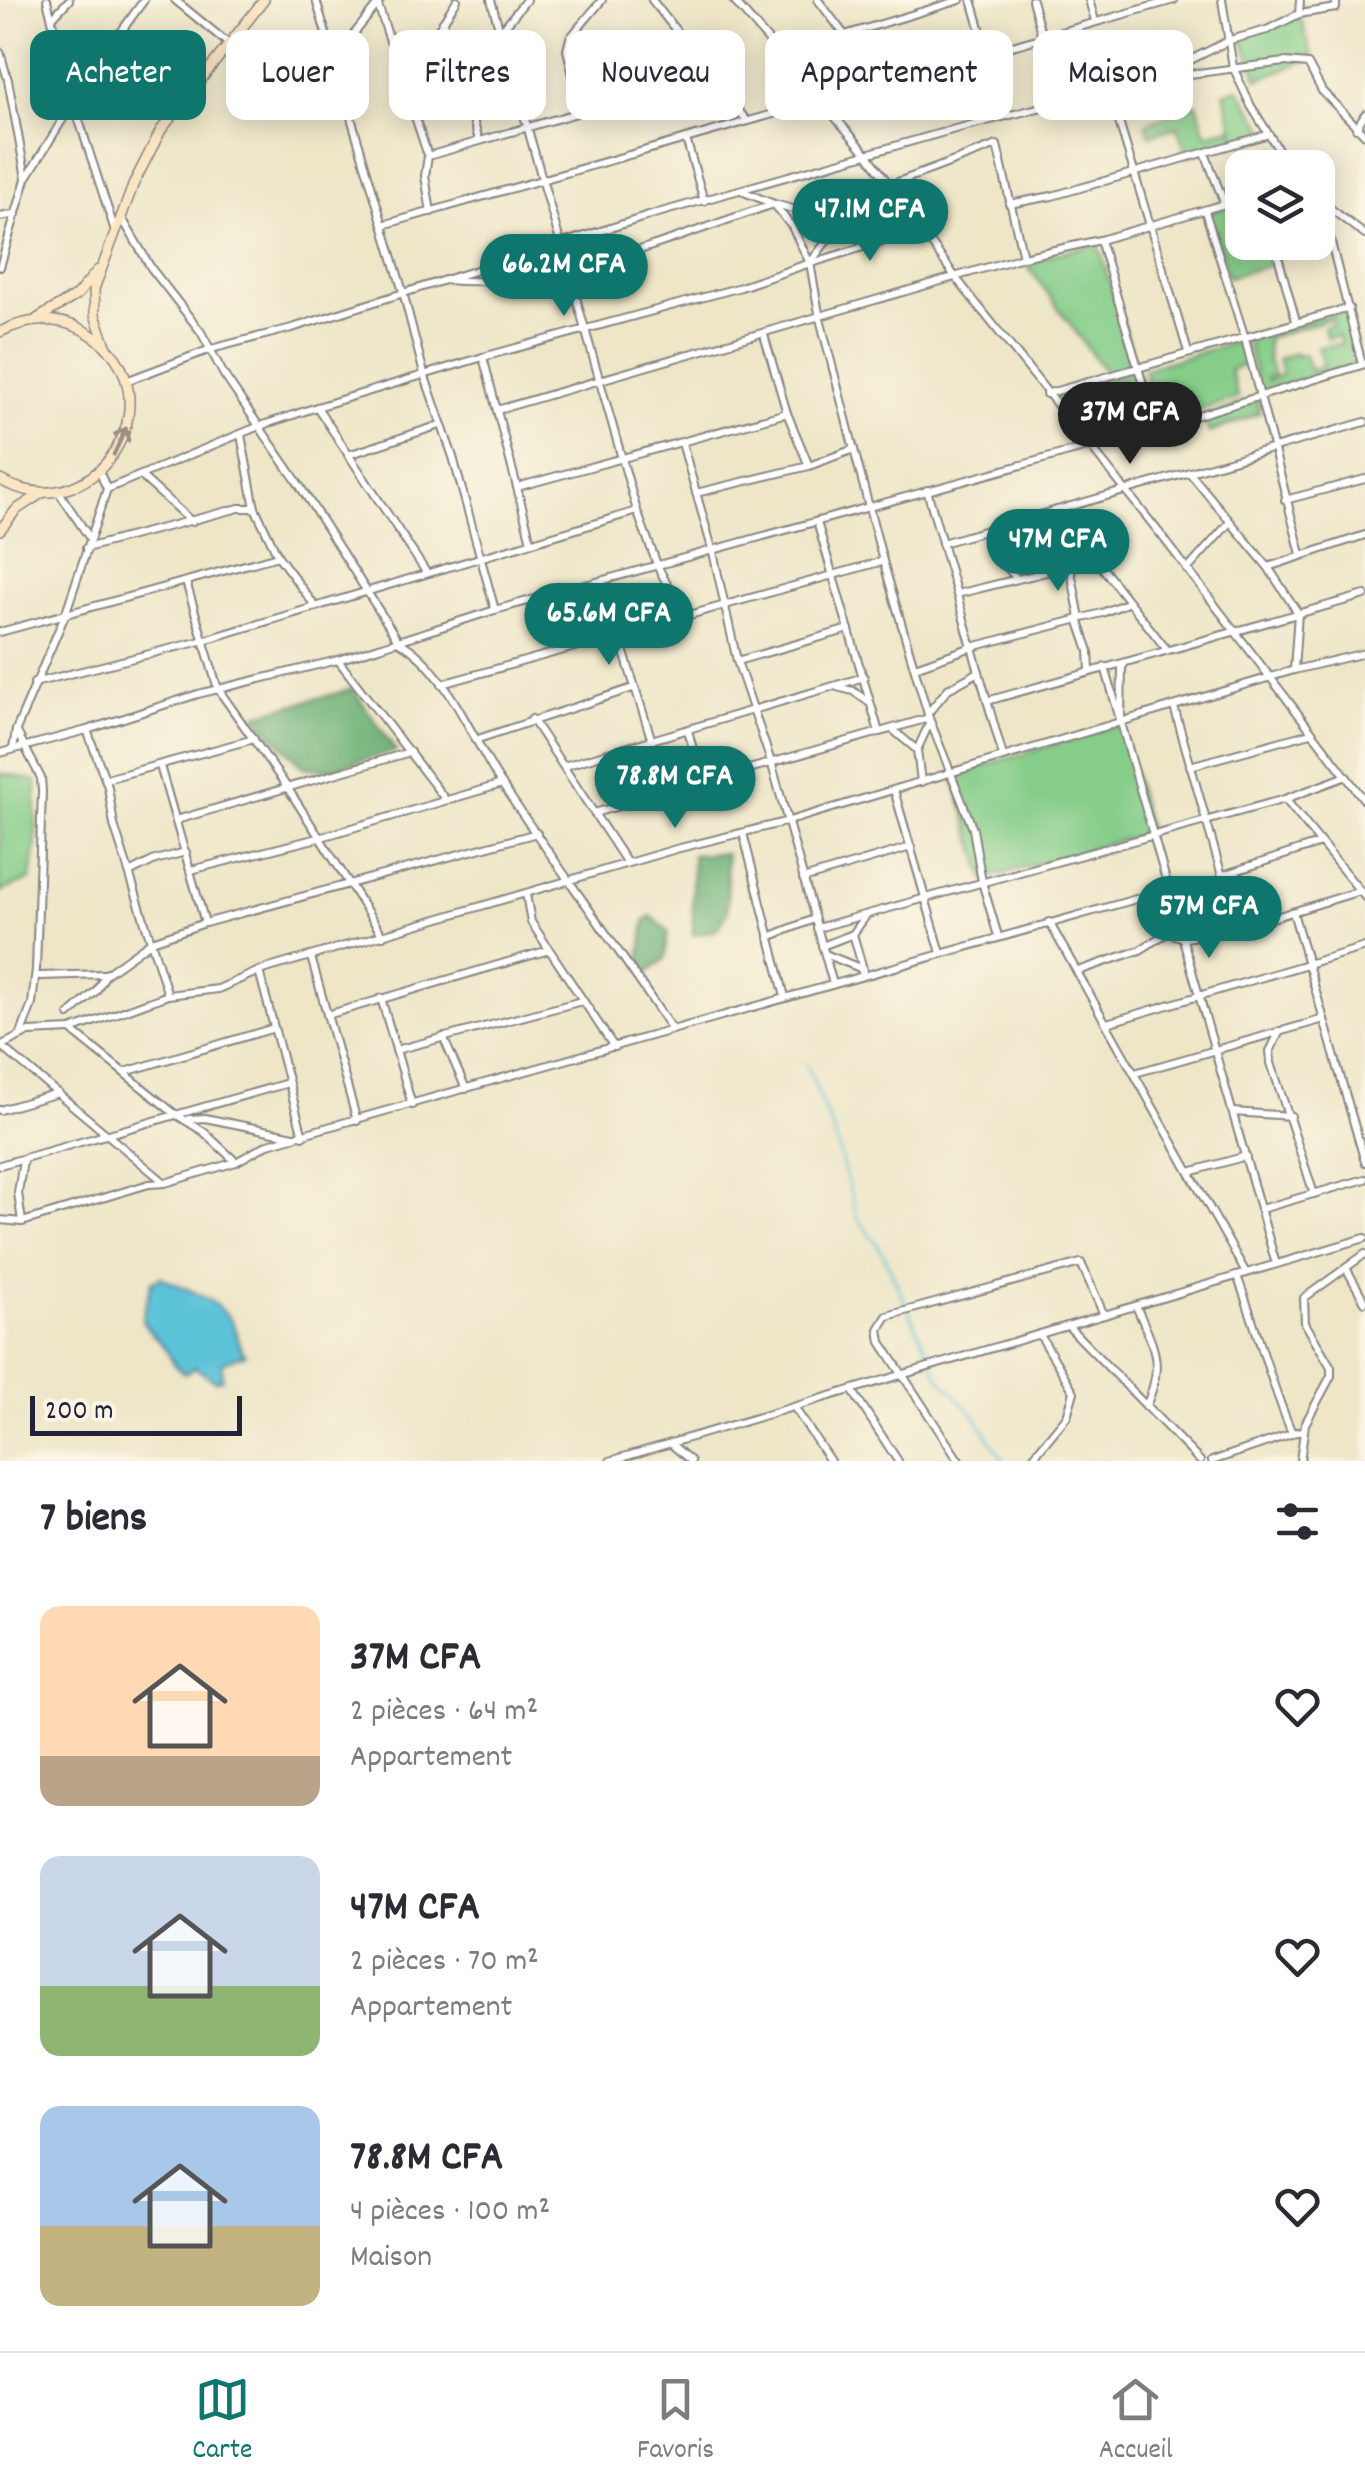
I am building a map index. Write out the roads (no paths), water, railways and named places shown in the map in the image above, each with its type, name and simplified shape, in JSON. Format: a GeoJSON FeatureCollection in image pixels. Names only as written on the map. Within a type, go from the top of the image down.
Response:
{"type":"FeatureCollection","features":[{"type":"Feature","properties":{"kind":"street"},"geometry":{"type":"LineString","coordinates":[[47,0],[55,30]]}},
{"type":"Feature","properties":{"kind":"street"},"geometry":{"type":"LineString","coordinates":[[52,18],[69,0]]}},
{"type":"Feature","properties":{"kind":"street"},"geometry":{"type":"LineString","coordinates":[[121,30],[144,0]]}},
{"type":"Feature","properties":{"kind":"street"},"geometry":{"type":"LineString","coordinates":[[175,0],[226,42]]}},
{"type":"Feature","properties":{"kind":"street"},"geometry":{"type":"LineString","coordinates":[[240,30],[264,0]]}},
{"type":"Feature","properties":{"kind":"street"},"geometry":{"type":"LineString","coordinates":[[316,0],[325,30]]}},
{"type":"Feature","properties":{"kind":"street"},"geometry":{"type":"LineString","coordinates":[[437,30],[457,0]]}},
{"type":"Feature","properties":{"kind":"street"},"geometry":{"type":"LineString","coordinates":[[491,0],[499,30]]}},
{"type":"Feature","properties":{"kind":"street"},"geometry":{"type":"LineString","coordinates":[[502,30],[526,0]]}},
{"type":"Feature","properties":{"kind":"street"},"geometry":{"type":"LineString","coordinates":[[577,30],[602,0]]}},
{"type":"Feature","properties":{"kind":"street"},"geometry":{"type":"LineString","coordinates":[[652,0],[674,30]]}},
{"type":"Feature","properties":{"kind":"street"},"geometry":{"type":"LineString","coordinates":[[733,0],[765,35]]}},
{"type":"Feature","properties":{"kind":"street"},"geometry":{"type":"LineString","coordinates":[[818,0],[841,30]]}},
{"type":"Feature","properties":{"kind":"street"},"geometry":{"type":"LineString","coordinates":[[858,30],[960,0]]}},
{"type":"Feature","properties":{"kind":"street"},"geometry":{"type":"LineString","coordinates":[[972,0],[981,30]]}},
{"type":"Feature","properties":{"kind":"street"},"geometry":{"type":"LineString","coordinates":[[1032,0],[1039,30]]}},
{"type":"Feature","properties":{"kind":"street"},"geometry":{"type":"LineString","coordinates":[[1089,0],[1095,21]]}},
{"type":"Feature","properties":{"kind":"street"},"geometry":{"type":"LineString","coordinates":[[1062,30],[1174,0]]}},
{"type":"Feature","properties":{"kind":"street"},"geometry":{"type":"LineString","coordinates":[[1222,0],[1233,67],[1279,150]]}},
{"type":"Feature","properties":{"kind":"street"},"geometry":{"type":"LineString","coordinates":[[1298,14],[1300,0]]}},
{"type":"Feature","properties":{"kind":"street"},"geometry":{"type":"LineString","coordinates":[[1193,58],[1298,14],[1336,8],[1336,0]]}},
{"type":"Feature","properties":{"kind":"street"},"geometry":{"type":"LineString","coordinates":[[358,30],[380,2]]}},
{"type":"Feature","properties":{"kind":"street"},"geometry":{"type":"LineString","coordinates":[[380,2],[389,30]]}},
{"type":"Feature","properties":{"kind":"street"},"geometry":{"type":"LineString","coordinates":[[443,20],[479,140]]}},
{"type":"Feature","properties":{"kind":"street"},"geometry":{"type":"LineString","coordinates":[[0,480],[44,492],[84,482],[99,472],[123,438],[128,420],[126,382],[95,315],[94,289],[120,215],[161,130],[226,48]]}},
{"type":"Feature","properties":{"kind":"street"},"geometry":{"type":"LineString","coordinates":[[0,52],[26,179]]}},
{"type":"Feature","properties":{"kind":"street"},"geometry":{"type":"LineString","coordinates":[[1193,73],[1285,62],[1308,64],[1322,91],[1365,135]]}},
{"type":"Feature","properties":{"kind":"street"},"geometry":{"type":"LineString","coordinates":[[126,382],[211,349],[292,328],[704,201],[1033,110]]}},
{"type":"Feature","properties":{"kind":"street"},"geometry":{"type":"LineString","coordinates":[[1356,128],[1365,114]]}},
{"type":"Feature","properties":{"kind":"street"},"geometry":{"type":"LineString","coordinates":[[428,156],[566,115]]}},
{"type":"Feature","properties":{"kind":"street"},"geometry":{"type":"LineString","coordinates":[[383,224],[765,116]]}},
{"type":"Feature","properties":{"kind":"street"},"geometry":{"type":"LineString","coordinates":[[745,118],[748,121]]}},
{"type":"Feature","properties":{"kind":"street"},"geometry":{"type":"LineString","coordinates":[[0,267],[26,179],[62,120]]}},
{"type":"Feature","properties":{"kind":"street"},"geometry":{"type":"LineString","coordinates":[[79,120],[115,231]]}},
{"type":"Feature","properties":{"kind":"street"},"geometry":{"type":"LineString","coordinates":[[352,120],[495,610]]}},
{"type":"Feature","properties":{"kind":"street"},"geometry":{"type":"LineString","coordinates":[[417,120],[428,156],[425,176],[431,212]]}},
{"type":"Feature","properties":{"kind":"street"},"geometry":{"type":"LineString","coordinates":[[526,120],[637,511],[658,567],[685,618]]}},
{"type":"Feature","properties":{"kind":"street"},"geometry":{"type":"LineString","coordinates":[[837,120],[1365,801]]}},
{"type":"Feature","properties":{"kind":"street"},"geometry":{"type":"LineString","coordinates":[[1119,120],[1188,352]]}},
{"type":"Feature","properties":{"kind":"street"},"geometry":{"type":"LineString","coordinates":[[1010,204],[1052,196],[1269,134]]}},
{"type":"Feature","properties":{"kind":"street"},"geometry":{"type":"LineString","coordinates":[[686,139],[704,201]]}},
{"type":"Feature","properties":{"kind":"street"},"geometry":{"type":"LineString","coordinates":[[890,185],[998,146],[1024,257]]}},
{"type":"Feature","properties":{"kind":"street"},"geometry":{"type":"LineString","coordinates":[[497,410],[1024,257],[1225,205],[1205,153]]}},
{"type":"Feature","properties":{"kind":"street"},"geometry":{"type":"LineString","coordinates":[[742,191],[833,220],[919,230]]}},
{"type":"Feature","properties":{"kind":"street"},"geometry":{"type":"LineString","coordinates":[[774,204],[792,227],[810,263],[820,318],[883,561],[929,717],[977,842],[982,882],[998,936]]}},
{"type":"Feature","properties":{"kind":"street"},"geometry":{"type":"LineString","coordinates":[[444,279],[496,282],[568,270],[774,204]]}},
{"type":"Feature","properties":{"kind":"street"},"geometry":{"type":"LineString","coordinates":[[1205,210],[1244,335],[1301,554]]}},
{"type":"Feature","properties":{"kind":"street"},"geometry":{"type":"LineString","coordinates":[[1335,213],[1365,236]]}},
{"type":"Feature","properties":{"kind":"street"},"geometry":{"type":"LineString","coordinates":[[0,217],[16,214]]}},
{"type":"Feature","properties":{"kind":"street"},"geometry":{"type":"LineString","coordinates":[[120,215],[141,254],[211,349],[257,427],[368,589],[398,642],[419,654],[442,684],[502,784],[672,1030]]}},
{"type":"Feature","properties":{"kind":"street"},"geometry":{"type":"LineString","coordinates":[[810,263],[832,234],[833,220]]}},
{"type":"Feature","properties":{"kind":"street"},"geometry":{"type":"LineString","coordinates":[[107,489],[257,427],[317,407],[756,283],[919,230]]}},
{"type":"Feature","properties":{"kind":"street"},"geometry":{"type":"LineString","coordinates":[[1100,240],[1156,428]]}},
{"type":"Feature","properties":{"kind":"street"},"geometry":{"type":"LineString","coordinates":[[1279,260],[1296,321]]}},
{"type":"Feature","properties":{"kind":"street"},"geometry":{"type":"LineString","coordinates":[[0,754],[218,689],[338,660],[495,610],[1156,428],[1364,364],[1335,260]]}},
{"type":"Feature","properties":{"kind":"street"},"geometry":{"type":"LineString","coordinates":[[0,332],[35,320],[77,295],[100,268]]}},
{"type":"Feature","properties":{"kind":"street"},"geometry":{"type":"LineString","coordinates":[[1046,394],[1348,308]]}},
{"type":"Feature","properties":{"kind":"street"},"geometry":{"type":"LineString","coordinates":[[35,320],[73,325],[107,348]]}},
{"type":"Feature","properties":{"kind":"street"},"geometry":{"type":"LineString","coordinates":[[764,334],[787,413],[808,466]]}},
{"type":"Feature","properties":{"kind":"street"},"geometry":{"type":"LineString","coordinates":[[483,358],[530,541]]}},
{"type":"Feature","properties":{"kind":"street"},"geometry":{"type":"LineString","coordinates":[[317,407],[426,572]]}},
{"type":"Feature","properties":{"kind":"street"},"geometry":{"type":"LineString","coordinates":[[517,487],[787,413]]}},
{"type":"Feature","properties":{"kind":"street"},"geometry":{"type":"LineString","coordinates":[[942,543],[1061,516],[1124,490],[1365,422]]}},
{"type":"Feature","properties":{"kind":"street"},"geometry":{"type":"LineString","coordinates":[[348,455],[440,425]]}},
{"type":"Feature","properties":{"kind":"street"},"geometry":{"type":"LineString","coordinates":[[241,435],[255,508],[278,556],[315,606]]}},
{"type":"Feature","properties":{"kind":"street"},"geometry":{"type":"LineString","coordinates":[[682,442],[713,552],[737,660],[789,821],[833,984]]}},
{"type":"Feature","properties":{"kind":"street"},"geometry":{"type":"LineString","coordinates":[[696,493],[808,466],[854,450]]}},
{"type":"Feature","properties":{"kind":"street"},"geometry":{"type":"LineString","coordinates":[[13,750],[16,730],[64,615],[107,489],[99,472]]}},
{"type":"Feature","properties":{"kind":"street"},"geometry":{"type":"LineString","coordinates":[[1189,472],[1268,567],[1298,613],[1294,670]]}},
{"type":"Feature","properties":{"kind":"street"},"geometry":{"type":"LineString","coordinates":[[141,476],[192,522]]}},
{"type":"Feature","properties":{"kind":"street"},"geometry":{"type":"LineString","coordinates":[[1286,500],[1365,479]]}},
{"type":"Feature","properties":{"kind":"street"},"geometry":{"type":"LineString","coordinates":[[58,490],[90,538]]}},
{"type":"Feature","properties":{"kind":"street"},"geometry":{"type":"LineString","coordinates":[[927,490],[1002,756]]}},
{"type":"Feature","properties":{"kind":"street"},"geometry":{"type":"LineString","coordinates":[[0,530],[16,510],[44,492]]}},
{"type":"Feature","properties":{"kind":"street"},"geometry":{"type":"LineString","coordinates":[[86,548],[239,508],[255,508]]}},
{"type":"Feature","properties":{"kind":"street"},"geometry":{"type":"LineString","coordinates":[[34,683],[201,640],[637,511]]}},
{"type":"Feature","properties":{"kind":"street"},"geometry":{"type":"LineString","coordinates":[[1061,516],[1053,535],[1057,552],[1069,567],[1090,652],[1090,672]]}},
{"type":"Feature","properties":{"kind":"street"},"geometry":{"type":"LineString","coordinates":[[1061,516],[1166,650]]}},
{"type":"Feature","properties":{"kind":"street"},"geometry":{"type":"LineString","coordinates":[[1027,521],[1053,535]]}},
{"type":"Feature","properties":{"kind":"street"},"geometry":{"type":"LineString","coordinates":[[817,522],[879,732]]}},
{"type":"Feature","properties":{"kind":"street"},"geometry":{"type":"LineString","coordinates":[[1187,570],[1230,522]]}},
{"type":"Feature","properties":{"kind":"street"},"geometry":{"type":"LineString","coordinates":[[988,530],[1003,562],[1017,579]]}},
{"type":"Feature","properties":{"kind":"street"},"geometry":{"type":"LineString","coordinates":[[1268,567],[1365,535]]}},
{"type":"Feature","properties":{"kind":"street"},"geometry":{"type":"LineString","coordinates":[[0,632],[278,556]]}},
{"type":"Feature","properties":{"kind":"street"},"geometry":{"type":"LineString","coordinates":[[957,594],[1095,560]]}},
{"type":"Feature","properties":{"kind":"street"},"geometry":{"type":"LineString","coordinates":[[442,684],[883,561]]}},
{"type":"Feature","properties":{"kind":"street"},"geometry":{"type":"LineString","coordinates":[[186,582],[218,689],[288,788],[383,936]]}},
{"type":"Feature","properties":{"kind":"street"},"geometry":{"type":"LineString","coordinates":[[602,583],[632,688],[652,740]]}},
{"type":"Feature","properties":{"kind":"street"},"geometry":{"type":"LineString","coordinates":[[987,701],[1365,595]]}},
{"type":"Feature","properties":{"kind":"street"},"geometry":{"type":"LineString","coordinates":[[915,667],[1130,602]]}},
{"type":"Feature","properties":{"kind":"street"},"geometry":{"type":"LineString","coordinates":[[825,636],[845,616]]}},
{"type":"Feature","properties":{"kind":"street"},"geometry":{"type":"LineString","coordinates":[[737,660],[849,630]]}},
{"type":"Feature","properties":{"kind":"street"},"geometry":{"type":"LineString","coordinates":[[20,1034],[71,1030],[168,994],[206,992],[259,972],[627,863],[789,821],[1294,670],[1365,653]]}},
{"type":"Feature","properties":{"kind":"street"},"geometry":{"type":"LineString","coordinates":[[338,660],[445,798]]}},
{"type":"Feature","properties":{"kind":"street"},"geometry":{"type":"LineString","coordinates":[[1121,722],[1122,667],[1126,661]]}},
{"type":"Feature","properties":{"kind":"street"},"geometry":{"type":"LineString","coordinates":[[1105,667],[1276,1264]]}},
{"type":"Feature","properties":{"kind":"street"},"geometry":{"type":"LineString","coordinates":[[921,782],[918,750],[929,717],[948,689],[979,672]]}},
{"type":"Feature","properties":{"kind":"street"},"geometry":{"type":"LineString","coordinates":[[564,766],[864,677]]}},
{"type":"Feature","properties":{"kind":"street"},"geometry":{"type":"LineString","coordinates":[[475,740],[632,688]]}},
{"type":"Feature","properties":{"kind":"street"},"geometry":{"type":"LineString","coordinates":[[829,688],[854,690],[871,704]]}},
{"type":"Feature","properties":{"kind":"street"},"geometry":{"type":"LineString","coordinates":[[1174,707],[1237,928]]}},
{"type":"Feature","properties":{"kind":"street"},"geometry":{"type":"LineString","coordinates":[[594,814],[929,717]]}},
{"type":"Feature","properties":{"kind":"street"},"geometry":{"type":"LineString","coordinates":[[532,720],[627,863]]}},
{"type":"Feature","properties":{"kind":"street"},"geometry":{"type":"LineString","coordinates":[[892,729],[918,750]]}},
{"type":"Feature","properties":{"kind":"street"},"geometry":{"type":"LineString","coordinates":[[16,730],[41,778],[43,838],[34,986],[28,1022],[20,1034],[0,1046],[165,1183]]}},
{"type":"Feature","properties":{"kind":"street"},"geometry":{"type":"LineString","coordinates":[[87,730],[168,994]]}},
{"type":"Feature","properties":{"kind":"street"},"geometry":{"type":"LineString","coordinates":[[688,730],[702,784]]}},
{"type":"Feature","properties":{"kind":"street"},"geometry":{"type":"LineString","coordinates":[[1190,766],[1311,733]]}},
{"type":"Feature","properties":{"kind":"street"},"geometry":{"type":"LineString","coordinates":[[105,779],[254,739]]}},
{"type":"Feature","properties":{"kind":"street"},"geometry":{"type":"LineString","coordinates":[[176,820],[410,752]]}},
{"type":"Feature","properties":{"kind":"street"},"geometry":{"type":"LineString","coordinates":[[160,766],[206,923]]}},
{"type":"Feature","properties":{"kind":"street"},"geometry":{"type":"LineString","coordinates":[[817,928],[1285,799],[1345,777]]}},
{"type":"Feature","properties":{"kind":"street"},"geometry":{"type":"LineString","coordinates":[[191,870],[318,838],[502,784]]}},
{"type":"Feature","properties":{"kind":"street"},"geometry":{"type":"LineString","coordinates":[[894,790],[940,953]]}},
{"type":"Feature","properties":{"kind":"street"},"geometry":{"type":"LineString","coordinates":[[1078,971],[1140,950],[1167,933],[1184,938],[1237,928],[1362,894],[1285,799]]}},
{"type":"Feature","properties":{"kind":"street"},"geometry":{"type":"LineString","coordinates":[[69,1016],[96,991],[106,974],[152,941],[537,833]]}},
{"type":"Feature","properties":{"kind":"street"},"geometry":{"type":"LineString","coordinates":[[743,833],[786,997]]}},
{"type":"Feature","properties":{"kind":"street"},"geometry":{"type":"LineString","coordinates":[[1224,876],[1322,843]]}},
{"type":"Feature","properties":{"kind":"street"},"geometry":{"type":"LineString","coordinates":[[803,879],[910,848]]}},
{"type":"Feature","properties":{"kind":"street"},"geometry":{"type":"LineString","coordinates":[[130,872],[154,860],[186,852]]}},
{"type":"Feature","properties":{"kind":"street"},"geometry":{"type":"LineString","coordinates":[[0,1220],[22,1222],[165,1183],[236,1162],[268,1144],[1168,890]]}},
{"type":"Feature","properties":{"kind":"street"},"geometry":{"type":"LineString","coordinates":[[526,894],[531,922],[614,1047]]}},
{"type":"Feature","properties":{"kind":"street"},"geometry":{"type":"LineString","coordinates":[[1293,912],[1365,1162]]}},
{"type":"Feature","properties":{"kind":"street"},"geometry":{"type":"LineString","coordinates":[[824,950],[853,934],[866,915]]}},
{"type":"Feature","properties":{"kind":"street"},"geometry":{"type":"LineString","coordinates":[[769,937],[814,919]]}},
{"type":"Feature","properties":{"kind":"street"},"geometry":{"type":"LineString","coordinates":[[1049,922],[1190,1172],[1241,1275],[1276,1396],[1292,1434]]}},
{"type":"Feature","properties":{"kind":"street"},"geometry":{"type":"LineString","coordinates":[[853,934],[864,975]]}},
{"type":"Feature","properties":{"kind":"street"},"geometry":{"type":"LineString","coordinates":[[1107,1023],[1365,946]]}},
{"type":"Feature","properties":{"kind":"street"},"geometry":{"type":"LineString","coordinates":[[327,1014],[549,950]]}},
{"type":"Feature","properties":{"kind":"street"},"geometry":{"type":"LineString","coordinates":[[824,950],[860,968],[864,975]]}},
{"type":"Feature","properties":{"kind":"street"},"geometry":{"type":"LineString","coordinates":[[311,957],[357,1121]]}},
{"type":"Feature","properties":{"kind":"street"},"geometry":{"type":"LineString","coordinates":[[259,972],[301,1136]]}},
{"type":"Feature","properties":{"kind":"street"},"geometry":{"type":"LineString","coordinates":[[40,976],[106,974]]}},
{"type":"Feature","properties":{"kind":"street"},"geometry":{"type":"LineString","coordinates":[[382,998],[412,1105]]}},
{"type":"Feature","properties":{"kind":"street"},"geometry":{"type":"LineString","coordinates":[[396,1050],[582,1001]]}},
{"type":"Feature","properties":{"kind":"street"},"geometry":{"type":"LineString","coordinates":[[1135,1073],[1324,1019]]}},
{"type":"Feature","properties":{"kind":"street"},"geometry":{"type":"LineString","coordinates":[[124,1072],[272,1028]]}},
{"type":"Feature","properties":{"kind":"street"},"geometry":{"type":"LineString","coordinates":[[71,1030],[236,1162]]}},
{"type":"Feature","properties":{"kind":"street"},"geometry":{"type":"LineString","coordinates":[[1280,1031],[1270,1056],[1314,1194]]}},
{"type":"Feature","properties":{"kind":"street"},"geometry":{"type":"LineString","coordinates":[[443,1037],[466,1090]]}},
{"type":"Feature","properties":{"kind":"street"},"geometry":{"type":"LineString","coordinates":[[0,1166],[288,1082]]}},
{"type":"Feature","properties":{"kind":"street"},"geometry":{"type":"LineString","coordinates":[[0,1110],[58,1092]]}},
{"type":"Feature","properties":{"kind":"street"},"geometry":{"type":"LineString","coordinates":[[1233,1112],[1290,1116]]}},
{"type":"Feature","properties":{"kind":"street"},"geometry":{"type":"LineString","coordinates":[[188,1120],[205,1118],[301,1136]]}},
{"type":"Feature","properties":{"kind":"street"},"geometry":{"type":"LineString","coordinates":[[1190,1172],[1246,1156]]}},
{"type":"Feature","properties":{"kind":"street"},"geometry":{"type":"LineString","coordinates":[[22,1222],[18,1208],[23,1160]]}},
{"type":"Feature","properties":{"kind":"street"},"geometry":{"type":"LineString","coordinates":[[148,1170],[150,1184]]}},
{"type":"Feature","properties":{"kind":"street"},"geometry":{"type":"LineString","coordinates":[[1261,1209],[1365,1179]]}},
{"type":"Feature","properties":{"kind":"street"},"geometry":{"type":"LineString","coordinates":[[610,1461],[1365,1238]]}},
{"type":"Feature","properties":{"kind":"street"},"geometry":{"type":"LineString","coordinates":[[1300,1461],[1302,1431],[1331,1376],[1331,1366],[1305,1323],[1304,1298],[1365,1254]]}},
{"type":"Feature","properties":{"kind":"street"},"geometry":{"type":"LineString","coordinates":[[957,1460],[878,1335],[887,1316],[1081,1263],[1104,1315]]}},
{"type":"Feature","properties":{"kind":"street"},"geometry":{"type":"LineString","coordinates":[[1346,1268],[1365,1302]]}},
{"type":"Feature","properties":{"kind":"street"},"geometry":{"type":"LineString","coordinates":[[1136,1306],[1156,1359],[1158,1377],[1146,1406]]}},
{"type":"Feature","properties":{"kind":"street"},"geometry":{"type":"LineString","coordinates":[[1068,1326],[1200,1461]]}},
{"type":"Feature","properties":{"kind":"street"},"geometry":{"type":"LineString","coordinates":[[1030,1461],[1067,1416],[1074,1392],[1040,1335]]}},
{"type":"Feature","properties":{"kind":"street"},"geometry":{"type":"LineString","coordinates":[[852,1390],[898,1461]]}},
{"type":"Feature","properties":{"kind":"street"},"geometry":{"type":"LineString","coordinates":[[794,1407],[830,1461]]}},
{"type":"Feature","properties":{"kind":"street"},"geometry":{"type":"LineString","coordinates":[[1212,1461],[1302,1431]]}},
{"type":"Feature","properties":{"kind":"street"},"geometry":{"type":"LineString","coordinates":[[670,1443],[691,1461]]}},
{"type":"Feature","properties":{"kind":"water"},"geometry":{"type":"Polygon","coordinates":[[[161,1277],[207,1299],[232,1323],[245,1354],[222,1363],[222,1379],[214,1381],[195,1367],[185,1374],[142,1320],[152,1282],[161,1277]]]}},
{"type":"Feature","properties":{"kind":"waterway"},"geometry":{"type":"LineString","coordinates":[[806,1064],[834,1133],[857,1217],[882,1251],[939,1377],[976,1417],[1004,1461]]}}]}
